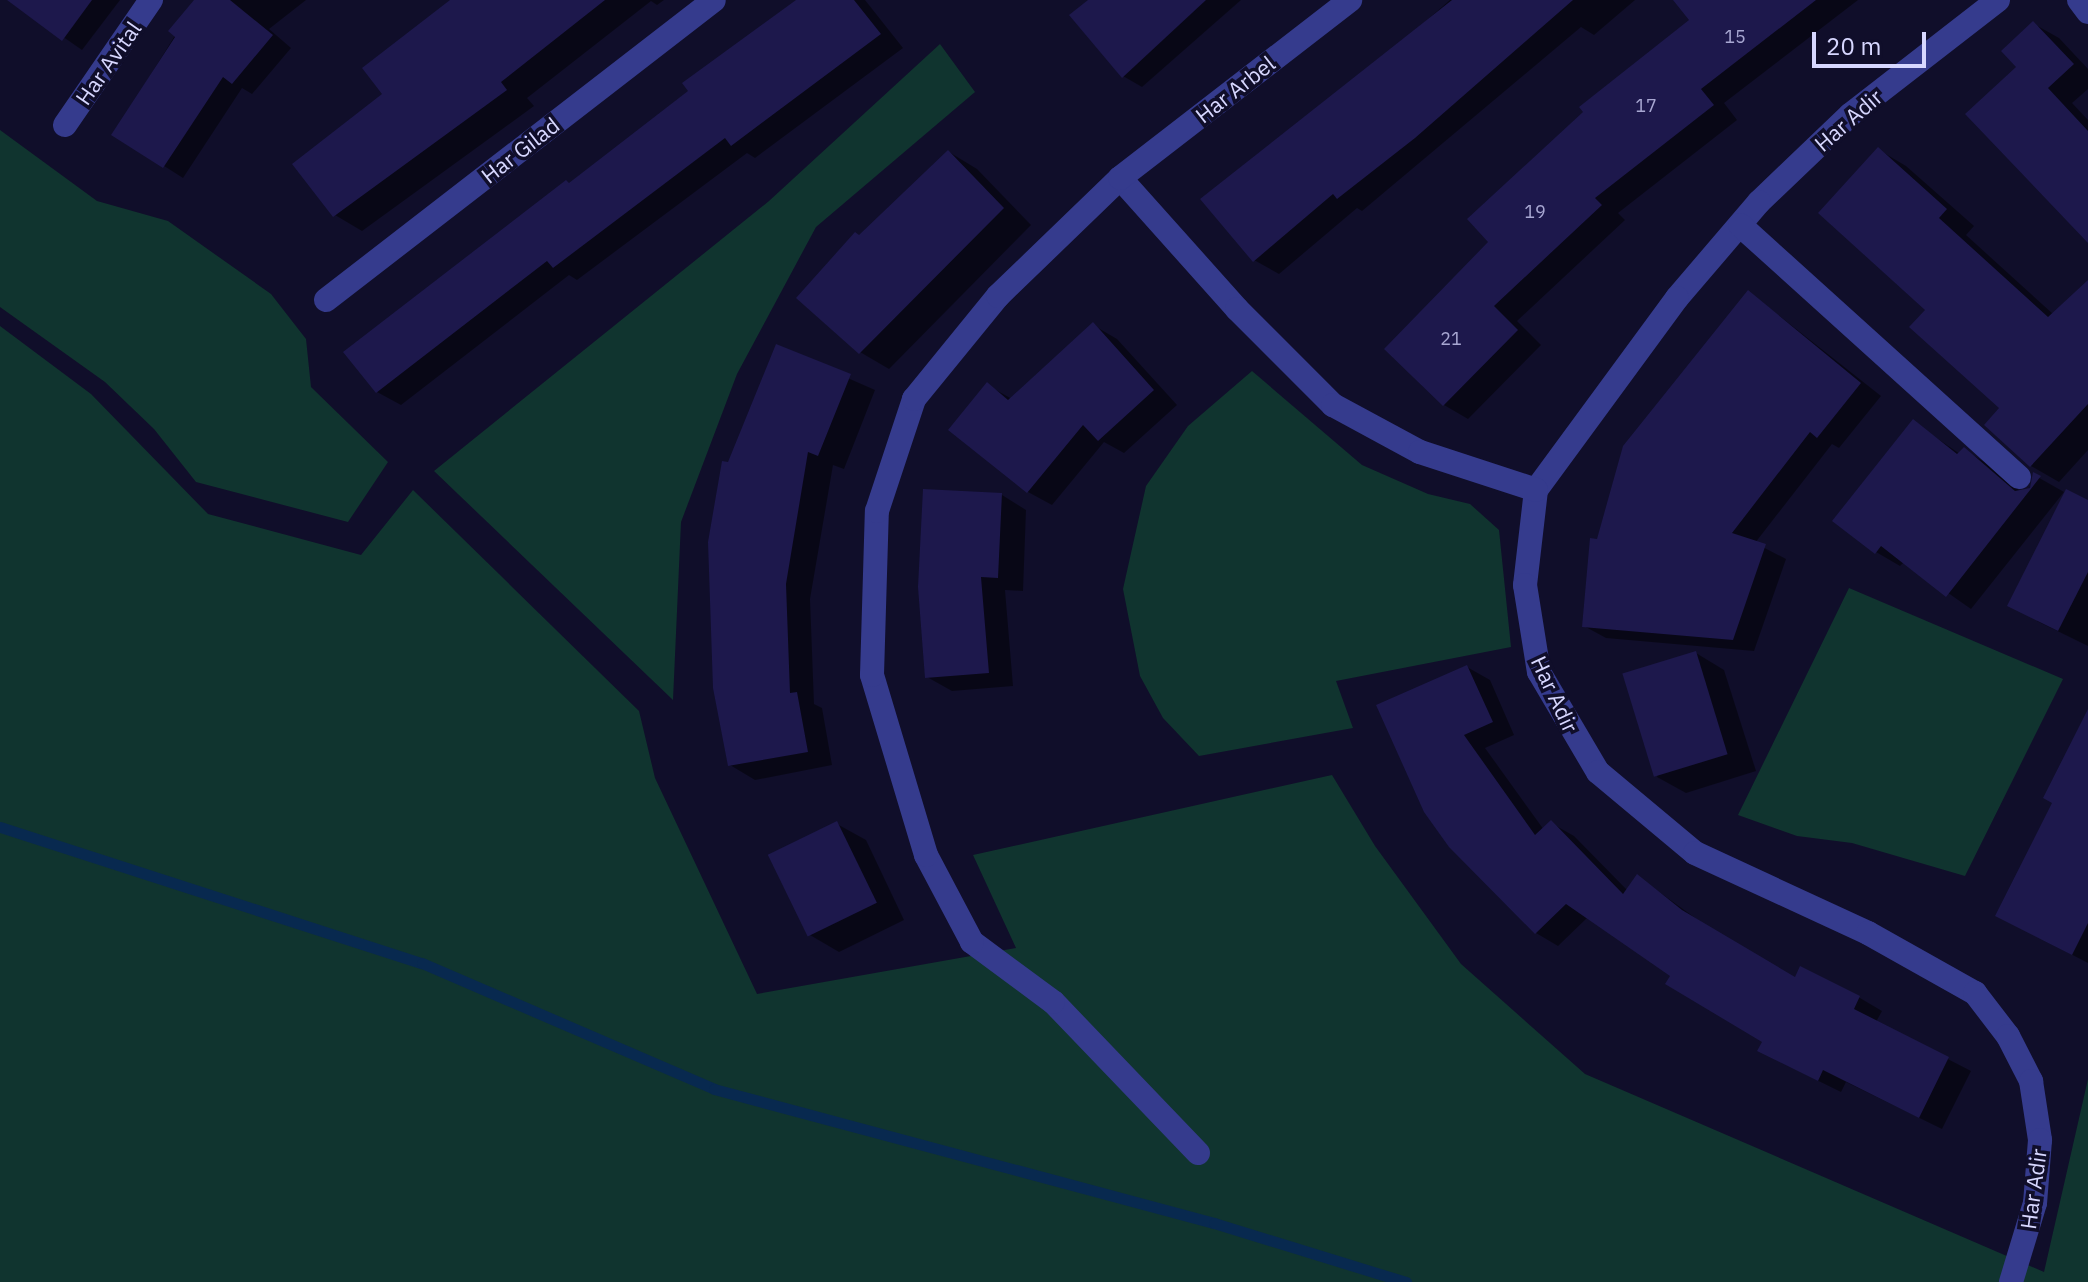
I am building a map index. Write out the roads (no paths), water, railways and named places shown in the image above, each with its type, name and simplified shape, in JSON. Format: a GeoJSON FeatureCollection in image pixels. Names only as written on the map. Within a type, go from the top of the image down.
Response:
{"type":"FeatureCollection","features":[{"type":"Feature","properties":{"kind":"street","name":"Har Avital"},"geometry":{"type":"LineString","coordinates":[[65,125],[151,0]]}},
{"type":"Feature","properties":{"kind":"street","name":"Har Gilad"},"geometry":{"type":"LineString","coordinates":[[326,300],[714,0]]}},
{"type":"Feature","properties":{"kind":"street","name":"Har Arbel"},"geometry":{"type":"LineString","coordinates":[[1198,1153],[1053,1002],[972,942],[926,855],[872,675],[877,511],[914,399],[998,296],[1120,178],[1350,0]]}},
{"type":"Feature","properties":{"kind":"street","name":"Har Adir"},"geometry":{"type":"LineString","coordinates":[[1998,0],[1850,115],[1740,225],[1677,298],[1536,490],[1525,585],[1528,629],[1539,672],[1598,772],[1695,853],[1868,933],[1975,993],[2008,1036],[2031,1081],[2040,1140],[2035,1203],[2011,1282]]}},
{"type":"Feature","properties":{"kind":"street"},"geometry":{"type":"LineString","coordinates":[[2079,0],[2088,12]]}},
{"type":"Feature","properties":{"kind":"street"},"geometry":{"type":"LineString","coordinates":[[1120,178],[1237,309],[1333,405],[1420,452],[1536,490]]}},
{"type":"Feature","properties":{"kind":"street"},"geometry":{"type":"LineString","coordinates":[[1740,225],[2019,477]]}},
{"type":"Feature","properties":{"kind":"waterway"},"geometry":{"type":"LineString","coordinates":[[0,827],[422,963],[714,1089],[1214,1223],[1406,1282]]}}]}
